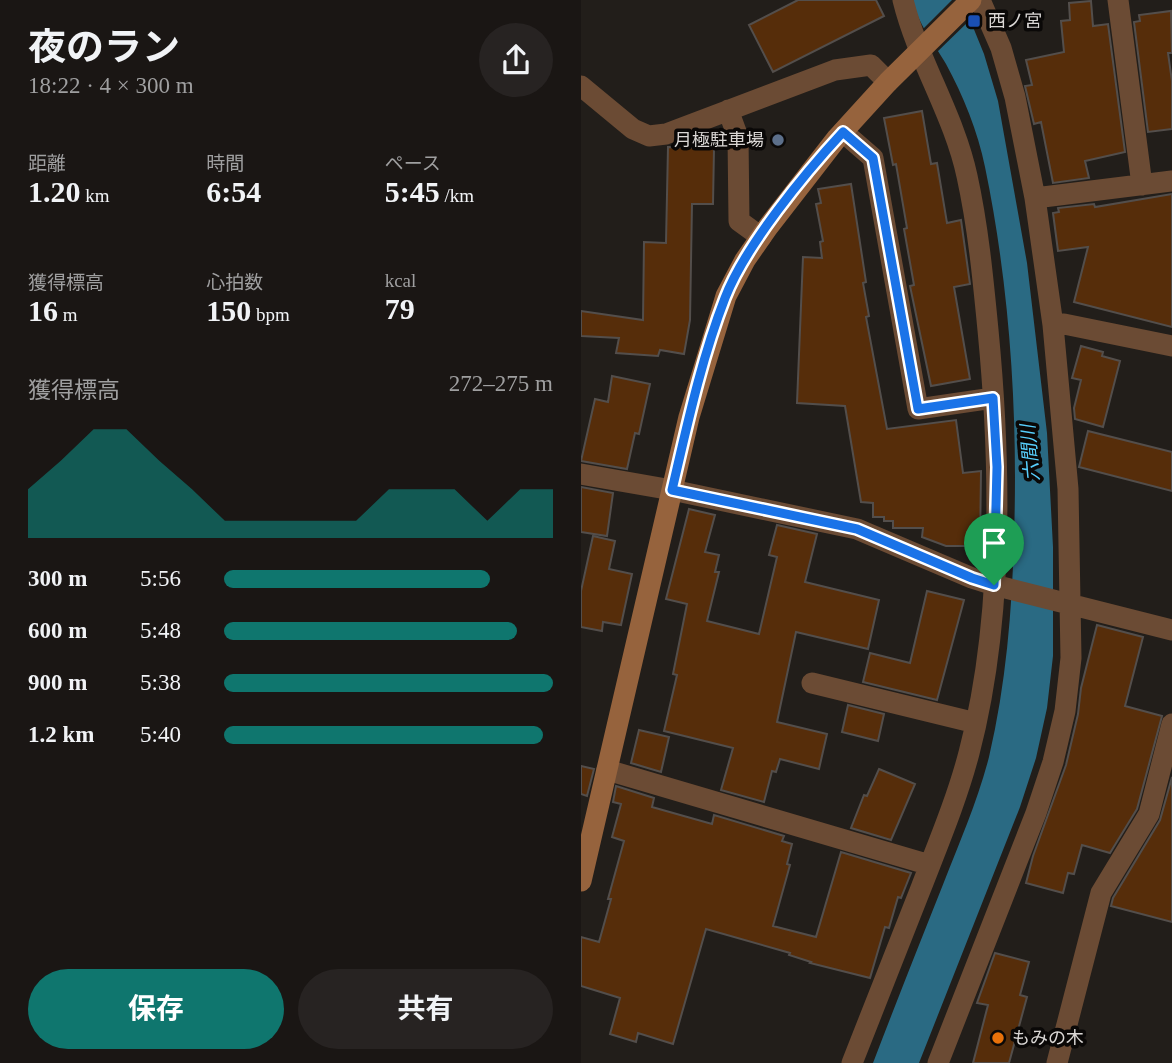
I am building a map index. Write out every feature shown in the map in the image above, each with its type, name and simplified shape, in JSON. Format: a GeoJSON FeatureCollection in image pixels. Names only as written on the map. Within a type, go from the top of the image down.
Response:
{"type":"FeatureCollection","features":[{"type":"Feature","properties":{"kind":"street"},"geometry":{"type":"LineString","coordinates":[[852,1063],[951,810],[976,723],[998,586],[997,467],[993,398],[984,293],[968,178],[922,48],[910,30],[903,0]]}},
{"type":"Feature","properties":{"kind":"street"},"geometry":{"type":"LineString","coordinates":[[1118,0],[1142,185]]}},
{"type":"Feature","properties":{"kind":"street"},"geometry":{"type":"LineString","coordinates":[[581,881],[700,375],[726,296],[761,237],[843,132],[888,82],[973,1],[1001,48],[1015,97],[1035,198],[1053,325],[1067,478],[1066,603],[1071,658],[1065,710],[1053,762],[1036,813],[938,1063]]}},
{"type":"Feature","properties":{"kind":"street"},"geometry":{"type":"LineString","coordinates":[[581,86],[633,130],[649,136],[666,134],[835,70],[871,65],[888,82]]}},
{"type":"Feature","properties":{"kind":"street"},"geometry":{"type":"LineString","coordinates":[[728,110],[738,137],[739,221],[761,237]]}},
{"type":"Feature","properties":{"kind":"street"},"geometry":{"type":"LineString","coordinates":[[843,132],[873,158],[918,409],[993,398]]}},
{"type":"Feature","properties":{"kind":"street"},"geometry":{"type":"LineString","coordinates":[[1035,198],[1172,181]]}},
{"type":"Feature","properties":{"kind":"street"},"geometry":{"type":"LineString","coordinates":[[1053,325],[1064,324],[1172,346]]}},
{"type":"Feature","properties":{"kind":"street"},"geometry":{"type":"LineString","coordinates":[[581,474],[857,529],[972,578],[1172,630]]}},
{"type":"Feature","properties":{"kind":"street"},"geometry":{"type":"LineString","coordinates":[[812,683],[976,723]]}},
{"type":"Feature","properties":{"kind":"street"},"geometry":{"type":"LineString","coordinates":[[1057,1063],[1101,893],[1149,814],[1172,724]]}},
{"type":"Feature","properties":{"kind":"street"},"geometry":{"type":"LineString","coordinates":[[607,770],[930,865]]}},
{"type":"Feature","properties":{"kind":"water","name":"六間川"},"geometry":{"type":"Polygon","coordinates":[[[913,0],[962,0],[984,54],[998,101],[1027,263],[1047,433],[1053,547],[1053,656],[1047,708],[1036,758],[1020,807],[919,1063],[873,1063],[985,773],[1004,675],[1013,565],[1013,398],[1006,305],[994,213],[982,154],[969,114],[946,64],[922,25],[913,0]]]}},
{"type":"Feature","properties":{"kind":"pier"},"geometry":{"type":"Polygon","coordinates":[[[952,0],[965,0],[973,17],[935,54],[922,30],[952,0]]]}},
{"type":"Feature","properties":{"kind":"building"},"geometry":{"type":"Polygon","coordinates":[[[798,0],[876,0],[884,16],[773,72],[749,25],[798,0]]]}},
{"type":"Feature","properties":{"kind":"building"},"geometry":{"type":"Polygon","coordinates":[[[1091,1],[1093,26],[1108,24],[1125,152],[1085,161],[1089,178],[1053,183],[1041,122],[1034,124],[1025,86],[1032,85],[1026,60],[1064,52],[1061,21],[1070,20],[1069,3],[1091,1]]]}},
{"type":"Feature","properties":{"kind":"building"},"geometry":{"type":"Polygon","coordinates":[[[1171,11],[1172,53],[1168,53],[1172,81],[1172,129],[1148,132],[1134,22],[1140,21],[1139,15],[1171,11]]]}},
{"type":"Feature","properties":{"kind":"building"},"geometry":{"type":"Polygon","coordinates":[[[922,111],[931,164],[937,163],[947,223],[961,220],[970,284],[954,287],[970,379],[931,386],[910,286],[914,285],[896,164],[893,165],[884,118],[922,111]]]}},
{"type":"Feature","properties":{"kind":"building"},"geometry":{"type":"Polygon","coordinates":[[[668,147],[714,148],[713,204],[692,204],[690,320],[684,354],[660,350],[658,356],[616,353],[619,338],[581,336],[581,311],[643,320],[644,242],[666,243],[668,147]]]}},
{"type":"Feature","properties":{"kind":"building"},"geometry":{"type":"Polygon","coordinates":[[[851,184],[866,282],[863,283],[869,316],[866,317],[887,429],[956,420],[963,473],[981,471],[980,546],[946,546],[922,537],[923,528],[893,528],[893,521],[884,521],[884,517],[873,517],[873,503],[861,502],[845,406],[797,403],[803,257],[822,258],[820,242],[823,241],[816,204],[821,203],[818,189],[851,184]]]}},
{"type":"Feature","properties":{"kind":"building"},"geometry":{"type":"Polygon","coordinates":[[[1172,194],[1172,327],[1074,302],[1088,247],[1058,251],[1053,213],[1059,212],[1058,208],[1094,204],[1095,207],[1172,194]]]}},
{"type":"Feature","properties":{"kind":"building"},"geometry":{"type":"Polygon","coordinates":[[[1081,346],[1103,352],[1102,356],[1120,361],[1103,427],[1075,419],[1074,408],[1081,380],[1072,378],[1081,346]]]}},
{"type":"Feature","properties":{"kind":"building"},"geometry":{"type":"Polygon","coordinates":[[[612,376],[650,384],[639,434],[635,433],[627,469],[581,461],[595,399],[608,402],[612,376]]]}},
{"type":"Feature","properties":{"kind":"building"},"geometry":{"type":"Polygon","coordinates":[[[1088,431],[1172,452],[1172,491],[1079,467],[1088,431]]]}},
{"type":"Feature","properties":{"kind":"building"},"geometry":{"type":"Polygon","coordinates":[[[581,487],[613,493],[607,536],[581,532],[581,487]]]}},
{"type":"Feature","properties":{"kind":"building"},"geometry":{"type":"Polygon","coordinates":[[[689,509],[715,515],[705,552],[719,555],[715,572],[719,572],[707,621],[759,634],[777,557],[769,555],[777,525],[817,534],[805,582],[879,600],[868,649],[796,632],[777,722],[827,734],[819,769],[780,759],[776,772],[772,771],[764,802],[721,790],[733,748],[664,731],[677,675],[673,674],[687,604],[666,599],[689,509]]]}},
{"type":"Feature","properties":{"kind":"building"},"geometry":{"type":"Polygon","coordinates":[[[593,536],[615,541],[609,569],[632,574],[621,625],[603,622],[602,631],[581,627],[581,591],[593,536]]]}},
{"type":"Feature","properties":{"kind":"building"},"geometry":{"type":"Polygon","coordinates":[[[927,591],[964,600],[937,700],[863,682],[870,653],[910,663],[927,591]]]}},
{"type":"Feature","properties":{"kind":"building"},"geometry":{"type":"Polygon","coordinates":[[[1097,625],[1143,637],[1125,706],[1162,716],[1137,809],[1110,853],[1082,845],[1074,874],[1068,873],[1063,893],[1026,883],[1066,765],[1097,625]]]}},
{"type":"Feature","properties":{"kind":"building"},"geometry":{"type":"Polygon","coordinates":[[[848,705],[884,714],[878,741],[842,732],[848,705]]]}},
{"type":"Feature","properties":{"kind":"building"},"geometry":{"type":"Polygon","coordinates":[[[639,730],[669,737],[661,772],[631,763],[639,730]]]}},
{"type":"Feature","properties":{"kind":"building"},"geometry":{"type":"Polygon","coordinates":[[[581,766],[594,769],[587,796],[581,794],[581,766]]]}},
{"type":"Feature","properties":{"kind":"building"},"geometry":{"type":"Polygon","coordinates":[[[879,769],[915,784],[891,840],[851,828],[864,795],[867,796],[879,769]]]}},
{"type":"Feature","properties":{"kind":"building"},"geometry":{"type":"Polygon","coordinates":[[[1172,777],[1172,922],[1111,906],[1113,898],[1160,820],[1172,777]]]}},
{"type":"Feature","properties":{"kind":"building"},"geometry":{"type":"Polygon","coordinates":[[[616,786],[654,798],[652,807],[712,824],[714,815],[784,836],[782,841],[792,844],[787,864],[790,865],[773,926],[816,937],[841,852],[911,873],[901,898],[898,897],[889,928],[885,927],[870,978],[810,963],[789,955],[790,953],[706,929],[673,1044],[638,1033],[636,1042],[610,1034],[620,998],[581,986],[581,937],[599,942],[611,899],[608,899],[624,841],[612,837],[621,804],[613,802],[616,786]]]}},
{"type":"Feature","properties":{"kind":"building"},"geometry":{"type":"Polygon","coordinates":[[[995,953],[1029,962],[1020,995],[1027,997],[1009,1063],[973,1063],[988,1005],[977,1003],[995,953]]]}},
{"type":"Feature","properties":{"kind":"place","name":"西ノ宮"},"geometry":{"type":"Point","coordinates":[974,21]}},
{"type":"Feature","properties":{"kind":"place","name":"月極駐車場"},"geometry":{"type":"Point","coordinates":[778,140]}},
{"type":"Feature","properties":{"kind":"place","name":"もみの木"},"geometry":{"type":"Point","coordinates":[998,1038]}},
{"type":"Feature","properties":{"kind":"route"},"geometry":{"type":"LineString","coordinates":[[843,132],[873,158],[918,409],[993,398],[997,467],[994,585],[857,529],[672,490],[700,375],[726,296],[745,260],[768,227],[843,132]]}}]}
